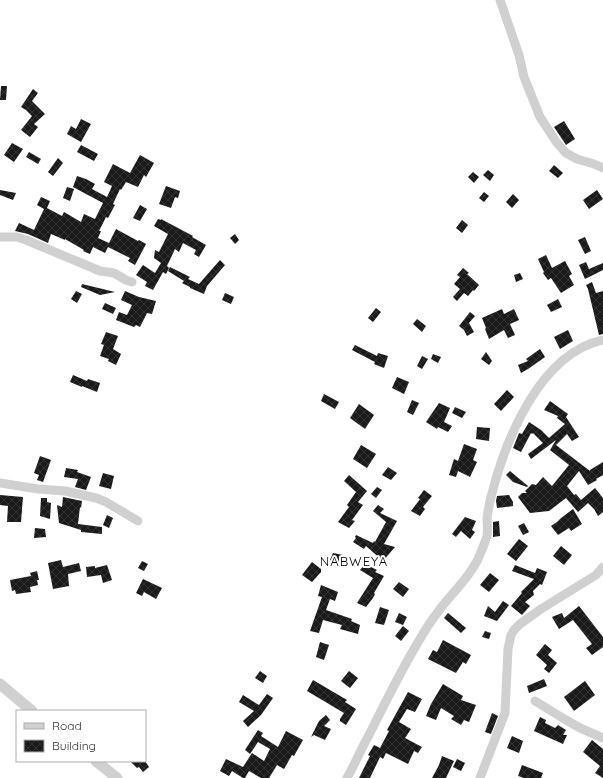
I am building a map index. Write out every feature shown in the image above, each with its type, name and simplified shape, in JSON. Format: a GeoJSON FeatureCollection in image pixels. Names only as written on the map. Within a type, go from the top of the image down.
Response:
{"type":"FeatureCollection","features":[{"type":"Feature","properties":{"kind":"street"},"geometry":{"type":"LineString","coordinates":[[500,0],[519,55],[524,77],[540,117],[557,143],[566,153],[576,159],[603,168]]}},
{"type":"Feature","properties":{"kind":"street"},"geometry":{"type":"LineString","coordinates":[[0,237],[18,237],[100,271],[114,273],[132,282]]}},
{"type":"Feature","properties":{"kind":"street"},"geometry":{"type":"LineString","coordinates":[[347,778],[402,670],[423,633],[440,609],[461,586],[478,559],[487,536],[487,517],[490,498],[507,445],[516,425],[533,395],[556,366],[575,351],[603,340]]}},
{"type":"Feature","properties":{"kind":"street"},"geometry":{"type":"LineString","coordinates":[[0,483],[65,491],[96,498],[106,502],[138,521]]}},
{"type":"Feature","properties":{"kind":"street"},"geometry":{"type":"LineString","coordinates":[[480,778],[505,713],[508,649],[511,635],[520,624],[596,575],[603,567]]}},
{"type":"Feature","properties":{"kind":"street"},"geometry":{"type":"LineString","coordinates":[[0,684],[30,709]]}},
{"type":"Feature","properties":{"kind":"street"},"geometry":{"type":"LineString","coordinates":[[535,701],[580,728],[603,738]]}},
{"type":"Feature","properties":{"kind":"street"},"geometry":{"type":"LineString","coordinates":[[97,762],[117,778]]}},
{"type":"Feature","properties":{"kind":"building"},"geometry":{"type":"Polygon","coordinates":[[[1,86],[7,86],[6,100],[0,100],[1,86]]]}},
{"type":"Feature","properties":{"kind":"building"},"geometry":{"type":"Polygon","coordinates":[[[33,89],[38,93],[32,101],[45,114],[34,124],[38,127],[30,137],[21,130],[32,116],[21,107],[33,89]]]}},
{"type":"Feature","properties":{"kind":"building"},"geometry":{"type":"Polygon","coordinates":[[[81,119],[91,124],[81,142],[67,134],[71,126],[76,129],[81,119]]]}},
{"type":"Feature","properties":{"kind":"building"},"geometry":{"type":"Polygon","coordinates":[[[564,121],[575,139],[566,145],[554,127],[564,121]]]}},
{"type":"Feature","properties":{"kind":"building"},"geometry":{"type":"Polygon","coordinates":[[[12,143],[23,149],[14,162],[4,155],[12,143]]]}},
{"type":"Feature","properties":{"kind":"building"},"geometry":{"type":"Polygon","coordinates":[[[81,145],[98,154],[94,161],[77,152],[81,145]]]}},
{"type":"Feature","properties":{"kind":"building"},"geometry":{"type":"Polygon","coordinates":[[[29,152],[41,159],[38,164],[26,157],[29,152]]]}},
{"type":"Feature","properties":{"kind":"building"},"geometry":{"type":"Polygon","coordinates":[[[140,155],[154,163],[146,177],[144,175],[138,187],[126,182],[121,190],[120,189],[113,204],[115,205],[108,218],[106,217],[99,231],[101,231],[98,238],[109,243],[116,229],[146,244],[135,265],[128,261],[130,258],[108,247],[105,253],[93,247],[90,254],[65,239],[51,234],[48,243],[28,234],[15,231],[19,223],[34,230],[44,209],[37,205],[41,197],[50,201],[47,208],[62,216],[64,212],[81,222],[84,214],[95,219],[103,203],[73,187],[77,176],[95,184],[92,189],[107,197],[112,186],[104,182],[113,164],[130,173],[140,155]]]}},
{"type":"Feature","properties":{"kind":"building"},"geometry":{"type":"Polygon","coordinates":[[[58,158],[63,163],[53,176],[48,172],[58,158]]]}},
{"type":"Feature","properties":{"kind":"building"},"geometry":{"type":"Polygon","coordinates":[[[554,165],[563,173],[558,178],[549,171],[554,165]]]}},
{"type":"Feature","properties":{"kind":"building"},"geometry":{"type":"Polygon","coordinates":[[[488,170],[494,175],[490,181],[483,175],[488,170]]]}},
{"type":"Feature","properties":{"kind":"building"},"geometry":{"type":"Polygon","coordinates":[[[473,172],[479,177],[474,183],[468,177],[473,172]]]}},
{"type":"Feature","properties":{"kind":"building"},"geometry":{"type":"Polygon","coordinates":[[[166,186],[180,191],[178,198],[175,197],[171,208],[159,204],[166,186]]]}},
{"type":"Feature","properties":{"kind":"building"},"geometry":{"type":"Polygon","coordinates":[[[67,187],[74,189],[70,201],[63,198],[67,187]]]}},
{"type":"Feature","properties":{"kind":"building"},"geometry":{"type":"Polygon","coordinates":[[[0,190],[16,193],[13,200],[0,195],[0,190]]]}},
{"type":"Feature","properties":{"kind":"building"},"geometry":{"type":"Polygon","coordinates":[[[597,190],[603,199],[589,209],[583,200],[597,190]]]}},
{"type":"Feature","properties":{"kind":"building"},"geometry":{"type":"Polygon","coordinates":[[[484,192],[489,196],[484,202],[479,198],[484,192]]]}},
{"type":"Feature","properties":{"kind":"building"},"geometry":{"type":"Polygon","coordinates":[[[513,194],[519,200],[512,208],[506,202],[513,194]]]}},
{"type":"Feature","properties":{"kind":"building"},"geometry":{"type":"Polygon","coordinates":[[[140,205],[147,209],[140,221],[133,218],[140,205]]]}},
{"type":"Feature","properties":{"kind":"building"},"geometry":{"type":"Polygon","coordinates":[[[158,219],[161,219],[193,236],[192,237],[206,245],[199,257],[194,254],[196,250],[183,243],[179,252],[175,249],[167,266],[169,268],[166,274],[163,272],[153,290],[145,286],[147,282],[136,275],[143,265],[155,273],[161,263],[154,258],[155,250],[159,252],[168,234],[154,226],[158,219]]]}},
{"type":"Feature","properties":{"kind":"building"},"geometry":{"type":"Polygon","coordinates":[[[462,220],[468,225],[462,233],[456,228],[462,220]]]}},
{"type":"Feature","properties":{"kind":"building"},"geometry":{"type":"Polygon","coordinates":[[[235,234],[239,240],[235,244],[230,238],[235,234]]]}},
{"type":"Feature","properties":{"kind":"building"},"geometry":{"type":"Polygon","coordinates":[[[585,237],[591,251],[585,254],[578,240],[585,237]]]}},
{"type":"Feature","properties":{"kind":"building"},"geometry":{"type":"Polygon","coordinates":[[[546,255],[552,268],[565,261],[572,274],[569,276],[574,285],[561,293],[551,278],[548,280],[543,273],[544,272],[538,259],[546,255]]]}},
{"type":"Feature","properties":{"kind":"building"},"geometry":{"type":"Polygon","coordinates":[[[220,260],[225,265],[207,286],[204,294],[182,283],[184,281],[168,271],[170,267],[190,277],[188,279],[199,284],[220,260]]]}},
{"type":"Feature","properties":{"kind":"building"},"geometry":{"type":"Polygon","coordinates":[[[586,262],[589,269],[603,263],[603,270],[585,279],[579,265],[586,262]]]}},
{"type":"Feature","properties":{"kind":"building"},"geometry":{"type":"Polygon","coordinates":[[[463,268],[479,285],[468,296],[464,293],[457,301],[453,297],[460,289],[454,284],[460,277],[457,275],[463,268]]]}},
{"type":"Feature","properties":{"kind":"building"},"geometry":{"type":"Polygon","coordinates":[[[520,273],[523,279],[516,282],[514,275],[520,273]]]}},
{"type":"Feature","properties":{"kind":"building"},"geometry":{"type":"Polygon","coordinates":[[[592,282],[596,293],[603,291],[603,334],[599,335],[586,285],[592,282]]]}},
{"type":"Feature","properties":{"kind":"building"},"geometry":{"type":"Polygon","coordinates":[[[82,284],[115,292],[100,295],[81,287],[82,284]]]}},
{"type":"Feature","properties":{"kind":"building"},"geometry":{"type":"Polygon","coordinates":[[[76,291],[82,294],[77,303],[71,299],[76,291]]]}},
{"type":"Feature","properties":{"kind":"building"},"geometry":{"type":"Polygon","coordinates":[[[125,291],[139,297],[156,301],[152,314],[147,313],[140,327],[136,325],[134,327],[116,320],[119,312],[127,315],[132,305],[121,300],[125,291]]]}},
{"type":"Feature","properties":{"kind":"building"},"geometry":{"type":"Polygon","coordinates":[[[225,293],[234,297],[231,304],[222,300],[225,293]]]}},
{"type":"Feature","properties":{"kind":"building"},"geometry":{"type":"Polygon","coordinates":[[[558,299],[562,307],[551,312],[547,305],[558,299]]]}},
{"type":"Feature","properties":{"kind":"building"},"geometry":{"type":"Polygon","coordinates":[[[105,303],[116,308],[113,314],[102,309],[105,303]]]}},
{"type":"Feature","properties":{"kind":"building"},"geometry":{"type":"Polygon","coordinates":[[[376,308],[381,312],[373,322],[368,318],[376,308]]]}},
{"type":"Feature","properties":{"kind":"building"},"geometry":{"type":"Polygon","coordinates":[[[502,309],[504,314],[514,309],[519,320],[510,324],[515,335],[508,338],[504,330],[489,339],[482,318],[502,309]]]}},
{"type":"Feature","properties":{"kind":"building"},"geometry":{"type":"Polygon","coordinates":[[[470,312],[475,316],[469,323],[474,332],[467,336],[464,330],[459,326],[470,312]]]}},
{"type":"Feature","properties":{"kind":"building"},"geometry":{"type":"Polygon","coordinates":[[[417,319],[426,326],[422,332],[413,324],[417,319]]]}},
{"type":"Feature","properties":{"kind":"building"},"geometry":{"type":"Polygon","coordinates":[[[568,330],[573,341],[560,349],[554,337],[568,330]]]}},
{"type":"Feature","properties":{"kind":"building"},"geometry":{"type":"Polygon","coordinates":[[[106,332],[118,336],[113,349],[121,354],[116,365],[108,361],[109,359],[100,356],[104,345],[101,344],[106,332]]]}},
{"type":"Feature","properties":{"kind":"building"},"geometry":{"type":"Polygon","coordinates":[[[355,345],[377,356],[378,353],[388,356],[384,368],[374,364],[375,362],[352,350],[355,345]]]}},
{"type":"Feature","properties":{"kind":"building"},"geometry":{"type":"Polygon","coordinates":[[[540,349],[545,357],[521,373],[518,365],[528,361],[526,359],[540,349]]]}},
{"type":"Feature","properties":{"kind":"building"},"geometry":{"type":"Polygon","coordinates":[[[486,352],[492,361],[489,365],[481,359],[486,352]]]}},
{"type":"Feature","properties":{"kind":"building"},"geometry":{"type":"Polygon","coordinates":[[[433,354],[441,357],[438,363],[431,359],[433,354]]]}},
{"type":"Feature","properties":{"kind":"building"},"geometry":{"type":"Polygon","coordinates":[[[422,356],[428,359],[422,369],[417,366],[422,356]]]}},
{"type":"Feature","properties":{"kind":"building"},"geometry":{"type":"Polygon","coordinates":[[[73,375],[87,381],[88,379],[100,383],[97,392],[70,382],[73,375]]]}},
{"type":"Feature","properties":{"kind":"building"},"geometry":{"type":"Polygon","coordinates":[[[397,377],[409,382],[404,394],[392,388],[397,377]]]}},
{"type":"Feature","properties":{"kind":"building"},"geometry":{"type":"Polygon","coordinates":[[[507,390],[514,397],[501,411],[494,404],[507,390]]]}},
{"type":"Feature","properties":{"kind":"building"},"geometry":{"type":"Polygon","coordinates":[[[324,394],[339,402],[335,409],[321,401],[324,394]]]}},
{"type":"Feature","properties":{"kind":"building"},"geometry":{"type":"Polygon","coordinates":[[[412,400],[419,403],[413,415],[407,412],[412,400]]]}},
{"type":"Feature","properties":{"kind":"building"},"geometry":{"type":"Polygon","coordinates":[[[550,401],[568,414],[566,417],[579,437],[572,441],[567,434],[556,445],[590,471],[603,462],[603,475],[596,479],[597,480],[588,485],[579,471],[567,486],[574,495],[576,494],[581,500],[595,488],[603,498],[603,512],[598,516],[588,503],[578,512],[566,498],[549,511],[530,513],[518,497],[522,493],[527,493],[525,491],[532,484],[536,485],[543,477],[552,486],[569,465],[550,450],[556,440],[531,459],[528,454],[543,443],[533,433],[531,433],[521,452],[513,448],[519,433],[522,434],[529,422],[541,430],[549,438],[565,424],[557,418],[558,416],[544,410],[550,401]]]}},
{"type":"Feature","properties":{"kind":"building"},"geometry":{"type":"Polygon","coordinates":[[[439,403],[450,408],[444,422],[452,426],[448,432],[438,427],[437,429],[426,422],[439,403]]]}},
{"type":"Feature","properties":{"kind":"building"},"geometry":{"type":"Polygon","coordinates":[[[359,404],[374,415],[365,429],[350,418],[359,404]]]}},
{"type":"Feature","properties":{"kind":"building"},"geometry":{"type":"Polygon","coordinates":[[[455,407],[466,412],[462,418],[452,413],[455,407]]]}},
{"type":"Feature","properties":{"kind":"building"},"geometry":{"type":"Polygon","coordinates":[[[477,427],[490,428],[489,441],[476,439],[477,427]]]}},
{"type":"Feature","properties":{"kind":"building"},"geometry":{"type":"Polygon","coordinates":[[[464,444],[477,449],[473,460],[477,462],[470,477],[458,471],[456,477],[449,475],[454,459],[458,461],[464,444]]]}},
{"type":"Feature","properties":{"kind":"building"},"geometry":{"type":"Polygon","coordinates":[[[361,445],[376,454],[367,468],[353,459],[361,445]]]}},
{"type":"Feature","properties":{"kind":"building"},"geometry":{"type":"Polygon","coordinates":[[[40,456],[51,460],[43,482],[37,480],[39,475],[34,473],[40,456]]]}},
{"type":"Feature","properties":{"kind":"building"},"geometry":{"type":"Polygon","coordinates":[[[388,467],[397,473],[391,480],[382,475],[388,467]]]}},
{"type":"Feature","properties":{"kind":"building"},"geometry":{"type":"Polygon","coordinates":[[[66,468],[78,470],[77,472],[91,477],[86,490],[75,487],[78,479],[64,477],[66,468]]]}},
{"type":"Feature","properties":{"kind":"building"},"geometry":{"type":"Polygon","coordinates":[[[510,471],[528,486],[527,487],[513,482],[506,475],[510,471]]]}},
{"type":"Feature","properties":{"kind":"building"},"geometry":{"type":"Polygon","coordinates":[[[103,473],[114,476],[111,489],[99,486],[103,473]]]}},
{"type":"Feature","properties":{"kind":"building"},"geometry":{"type":"Polygon","coordinates":[[[349,475],[367,491],[358,502],[363,505],[352,520],[355,521],[349,528],[338,522],[349,507],[347,505],[356,492],[344,481],[349,475]]]}},
{"type":"Feature","properties":{"kind":"building"},"geometry":{"type":"Polygon","coordinates":[[[377,487],[382,490],[376,498],[371,494],[377,487]]]}},
{"type":"Feature","properties":{"kind":"building"},"geometry":{"type":"Polygon","coordinates":[[[424,490],[432,496],[423,507],[425,509],[420,516],[411,511],[420,499],[418,498],[424,490]]]}},
{"type":"Feature","properties":{"kind":"building"},"geometry":{"type":"Polygon","coordinates":[[[0,495],[23,497],[21,522],[7,522],[8,506],[0,505],[0,495]]]}},
{"type":"Feature","properties":{"kind":"building"},"geometry":{"type":"Polygon","coordinates":[[[509,495],[513,502],[513,506],[497,508],[497,496],[509,495]]]}},
{"type":"Feature","properties":{"kind":"building"},"geometry":{"type":"Polygon","coordinates":[[[63,497],[82,501],[78,524],[102,527],[102,534],[81,532],[81,530],[59,523],[57,505],[62,507],[63,497]]]}},
{"type":"Feature","properties":{"kind":"building"},"geometry":{"type":"Polygon","coordinates":[[[41,498],[47,498],[47,502],[51,503],[50,519],[40,516],[41,498]]]}},
{"type":"Feature","properties":{"kind":"building"},"geometry":{"type":"Polygon","coordinates":[[[378,505],[384,509],[380,513],[397,521],[384,544],[395,547],[383,561],[366,546],[364,549],[353,542],[356,535],[373,543],[374,541],[375,542],[386,522],[373,511],[378,505]]]}},
{"type":"Feature","properties":{"kind":"building"},"geometry":{"type":"Polygon","coordinates":[[[573,509],[582,524],[571,531],[569,528],[558,535],[551,526],[573,509]]]}},
{"type":"Feature","properties":{"kind":"building"},"geometry":{"type":"Polygon","coordinates":[[[107,515],[113,518],[109,528],[103,525],[107,515]]]}},
{"type":"Feature","properties":{"kind":"building"},"geometry":{"type":"Polygon","coordinates":[[[465,517],[476,521],[472,530],[475,532],[470,539],[461,531],[456,537],[452,534],[465,517]]]}},
{"type":"Feature","properties":{"kind":"building"},"geometry":{"type":"Polygon","coordinates":[[[499,521],[500,536],[493,537],[493,522],[499,521]]]}},
{"type":"Feature","properties":{"kind":"building"},"geometry":{"type":"Polygon","coordinates":[[[524,523],[529,532],[523,535],[518,526],[524,523]]]}},
{"type":"Feature","properties":{"kind":"building"},"geometry":{"type":"Polygon","coordinates":[[[35,528],[45,529],[46,537],[34,538],[35,528]]]}},
{"type":"Feature","properties":{"kind":"building"},"geometry":{"type":"Polygon","coordinates":[[[519,539],[528,546],[516,561],[507,554],[519,539]]]}},
{"type":"Feature","properties":{"kind":"building"},"geometry":{"type":"Polygon","coordinates":[[[561,546],[572,555],[564,565],[553,556],[561,546]]]}},
{"type":"Feature","properties":{"kind":"building"},"geometry":{"type":"Polygon","coordinates":[[[333,553],[343,555],[341,558],[345,561],[343,566],[330,560],[333,553]]]}},
{"type":"Feature","properties":{"kind":"building"},"geometry":{"type":"Polygon","coordinates":[[[61,560],[63,567],[79,563],[81,571],[68,574],[69,586],[53,589],[48,563],[61,560]]]}},
{"type":"Feature","properties":{"kind":"building"},"geometry":{"type":"Polygon","coordinates":[[[142,561],[148,564],[144,571],[138,568],[142,561]]]}},
{"type":"Feature","properties":{"kind":"building"},"geometry":{"type":"Polygon","coordinates":[[[312,562],[321,569],[321,572],[312,582],[302,575],[312,562]]]}},
{"type":"Feature","properties":{"kind":"building"},"geometry":{"type":"Polygon","coordinates":[[[365,564],[377,570],[375,572],[384,576],[374,593],[373,598],[366,607],[357,603],[373,578],[360,570],[365,564]]]}},
{"type":"Feature","properties":{"kind":"building"},"geometry":{"type":"Polygon","coordinates":[[[107,565],[112,580],[103,583],[101,575],[87,577],[86,567],[95,566],[95,568],[107,565]]]}},
{"type":"Feature","properties":{"kind":"building"},"geometry":{"type":"Polygon","coordinates":[[[515,565],[535,573],[537,568],[547,572],[542,585],[540,584],[533,591],[534,595],[525,602],[530,606],[522,615],[511,606],[522,593],[521,592],[534,579],[512,571],[515,565]]]}},
{"type":"Feature","properties":{"kind":"building"},"geometry":{"type":"Polygon","coordinates":[[[37,571],[39,580],[37,580],[38,585],[30,587],[31,592],[16,594],[15,590],[12,591],[10,580],[31,576],[30,573],[37,571]]]}},
{"type":"Feature","properties":{"kind":"building"},"geometry":{"type":"Polygon","coordinates":[[[490,573],[499,580],[489,592],[480,585],[490,573]]]}},
{"type":"Feature","properties":{"kind":"building"},"geometry":{"type":"Polygon","coordinates":[[[143,579],[162,588],[156,599],[144,592],[142,596],[136,593],[143,579]]]}},
{"type":"Feature","properties":{"kind":"building"},"geometry":{"type":"Polygon","coordinates":[[[399,582],[409,589],[403,597],[393,589],[399,582]]]}},
{"type":"Feature","properties":{"kind":"building"},"geometry":{"type":"Polygon","coordinates":[[[321,585],[338,592],[335,601],[330,599],[326,610],[352,619],[351,621],[360,625],[358,634],[340,629],[342,625],[323,620],[319,633],[310,631],[322,597],[318,596],[321,585]]]}},
{"type":"Feature","properties":{"kind":"building"},"geometry":{"type":"Polygon","coordinates":[[[503,601],[509,605],[497,621],[484,616],[488,606],[495,612],[503,601]]]}},
{"type":"Feature","properties":{"kind":"building"},"geometry":{"type":"Polygon","coordinates":[[[579,606],[603,637],[603,647],[592,655],[586,648],[592,644],[573,620],[559,629],[552,617],[562,613],[564,618],[579,606]]]}},
{"type":"Feature","properties":{"kind":"building"},"geometry":{"type":"Polygon","coordinates":[[[380,607],[389,610],[384,625],[375,623],[380,607]]]}},
{"type":"Feature","properties":{"kind":"building"},"geometry":{"type":"Polygon","coordinates":[[[399,613],[407,617],[403,625],[395,622],[399,613]]]}},
{"type":"Feature","properties":{"kind":"building"},"geometry":{"type":"Polygon","coordinates":[[[448,613],[466,628],[461,633],[444,618],[448,613]]]}},
{"type":"Feature","properties":{"kind":"building"},"geometry":{"type":"Polygon","coordinates":[[[403,626],[409,631],[401,641],[395,636],[403,626]]]}},
{"type":"Feature","properties":{"kind":"building"},"geometry":{"type":"Polygon","coordinates":[[[485,631],[491,633],[489,639],[482,637],[485,631]]]}},
{"type":"Feature","properties":{"kind":"building"},"geometry":{"type":"Polygon","coordinates":[[[443,640],[471,655],[466,664],[463,662],[456,673],[428,659],[433,650],[437,652],[443,640]]]}},
{"type":"Feature","properties":{"kind":"building"},"geometry":{"type":"Polygon","coordinates":[[[320,642],[329,645],[324,660],[316,657],[320,642]]]}},
{"type":"Feature","properties":{"kind":"building"},"geometry":{"type":"Polygon","coordinates":[[[545,644],[552,650],[548,655],[557,663],[549,673],[544,669],[547,665],[536,655],[545,644]]]}},
{"type":"Feature","properties":{"kind":"building"},"geometry":{"type":"Polygon","coordinates":[[[260,671],[267,676],[263,683],[255,678],[260,671]]]}},
{"type":"Feature","properties":{"kind":"building"},"geometry":{"type":"Polygon","coordinates":[[[349,671],[358,678],[350,688],[341,681],[349,671]]]}},
{"type":"Feature","properties":{"kind":"building"},"geometry":{"type":"Polygon","coordinates":[[[544,679],[547,686],[529,693],[527,686],[544,679]]]}},
{"type":"Feature","properties":{"kind":"building"},"geometry":{"type":"Polygon","coordinates":[[[313,680],[347,700],[345,702],[356,709],[346,725],[340,721],[344,713],[307,691],[313,680]]]}},
{"type":"Feature","properties":{"kind":"building"},"geometry":{"type":"Polygon","coordinates":[[[585,681],[595,695],[574,711],[564,697],[585,681]]]}},
{"type":"Feature","properties":{"kind":"building"},"geometry":{"type":"Polygon","coordinates":[[[443,684],[463,696],[461,700],[476,705],[469,722],[464,720],[461,725],[451,719],[454,716],[441,708],[436,720],[426,716],[431,704],[443,684]]]}},
{"type":"Feature","properties":{"kind":"building"},"geometry":{"type":"Polygon","coordinates":[[[408,692],[422,699],[415,712],[407,709],[399,722],[411,729],[405,738],[422,747],[418,753],[414,751],[408,764],[386,753],[383,759],[380,757],[370,778],[359,778],[370,756],[368,755],[374,745],[380,748],[389,731],[387,730],[408,692]]]}},
{"type":"Feature","properties":{"kind":"building"},"geometry":{"type":"Polygon","coordinates":[[[267,694],[273,698],[261,715],[248,727],[243,721],[254,711],[239,702],[243,695],[259,705],[267,694]]]}},
{"type":"Feature","properties":{"kind":"building"},"geometry":{"type":"Polygon","coordinates":[[[492,713],[498,716],[491,734],[485,732],[492,713]]]}},
{"type":"Feature","properties":{"kind":"building"},"geometry":{"type":"Polygon","coordinates":[[[326,715],[330,720],[324,726],[331,729],[325,740],[314,735],[311,737],[319,721],[326,715]]]}},
{"type":"Feature","properties":{"kind":"building"},"geometry":{"type":"Polygon","coordinates":[[[540,717],[546,720],[545,723],[555,728],[558,725],[566,730],[563,735],[567,735],[563,744],[534,731],[540,717]]]}},
{"type":"Feature","properties":{"kind":"building"},"geometry":{"type":"Polygon","coordinates":[[[258,730],[263,733],[261,736],[278,747],[286,731],[303,740],[294,756],[292,755],[284,769],[277,765],[269,778],[261,778],[249,771],[245,778],[243,778],[232,771],[229,776],[220,771],[226,759],[243,767],[252,753],[264,761],[270,749],[258,742],[250,754],[245,750],[258,730]]]}},
{"type":"Feature","properties":{"kind":"building"},"geometry":{"type":"Polygon","coordinates":[[[512,736],[523,741],[519,753],[507,748],[512,736]]]}},
{"type":"Feature","properties":{"kind":"building"},"geometry":{"type":"Polygon","coordinates":[[[592,740],[603,749],[603,778],[595,773],[600,766],[583,752],[592,740]]]}},
{"type":"Feature","properties":{"kind":"building"},"geometry":{"type":"Polygon","coordinates":[[[442,756],[454,761],[446,778],[432,778],[439,765],[442,756]]]}},
{"type":"Feature","properties":{"kind":"building"},"geometry":{"type":"Polygon","coordinates":[[[457,759],[465,763],[461,771],[453,767],[457,759]]]}},
{"type":"Feature","properties":{"kind":"building"},"geometry":{"type":"Polygon","coordinates":[[[131,762],[146,762],[149,767],[143,772],[139,767],[137,768],[131,762]]]}},
{"type":"Feature","properties":{"kind":"building"},"geometry":{"type":"Polygon","coordinates":[[[522,765],[543,773],[541,778],[524,778],[518,776],[522,765]]]}},
{"type":"Feature","properties":{"kind":"district","name":"NABWEYA"},"geometry":{"type":"Point","coordinates":[354,561]}}]}
